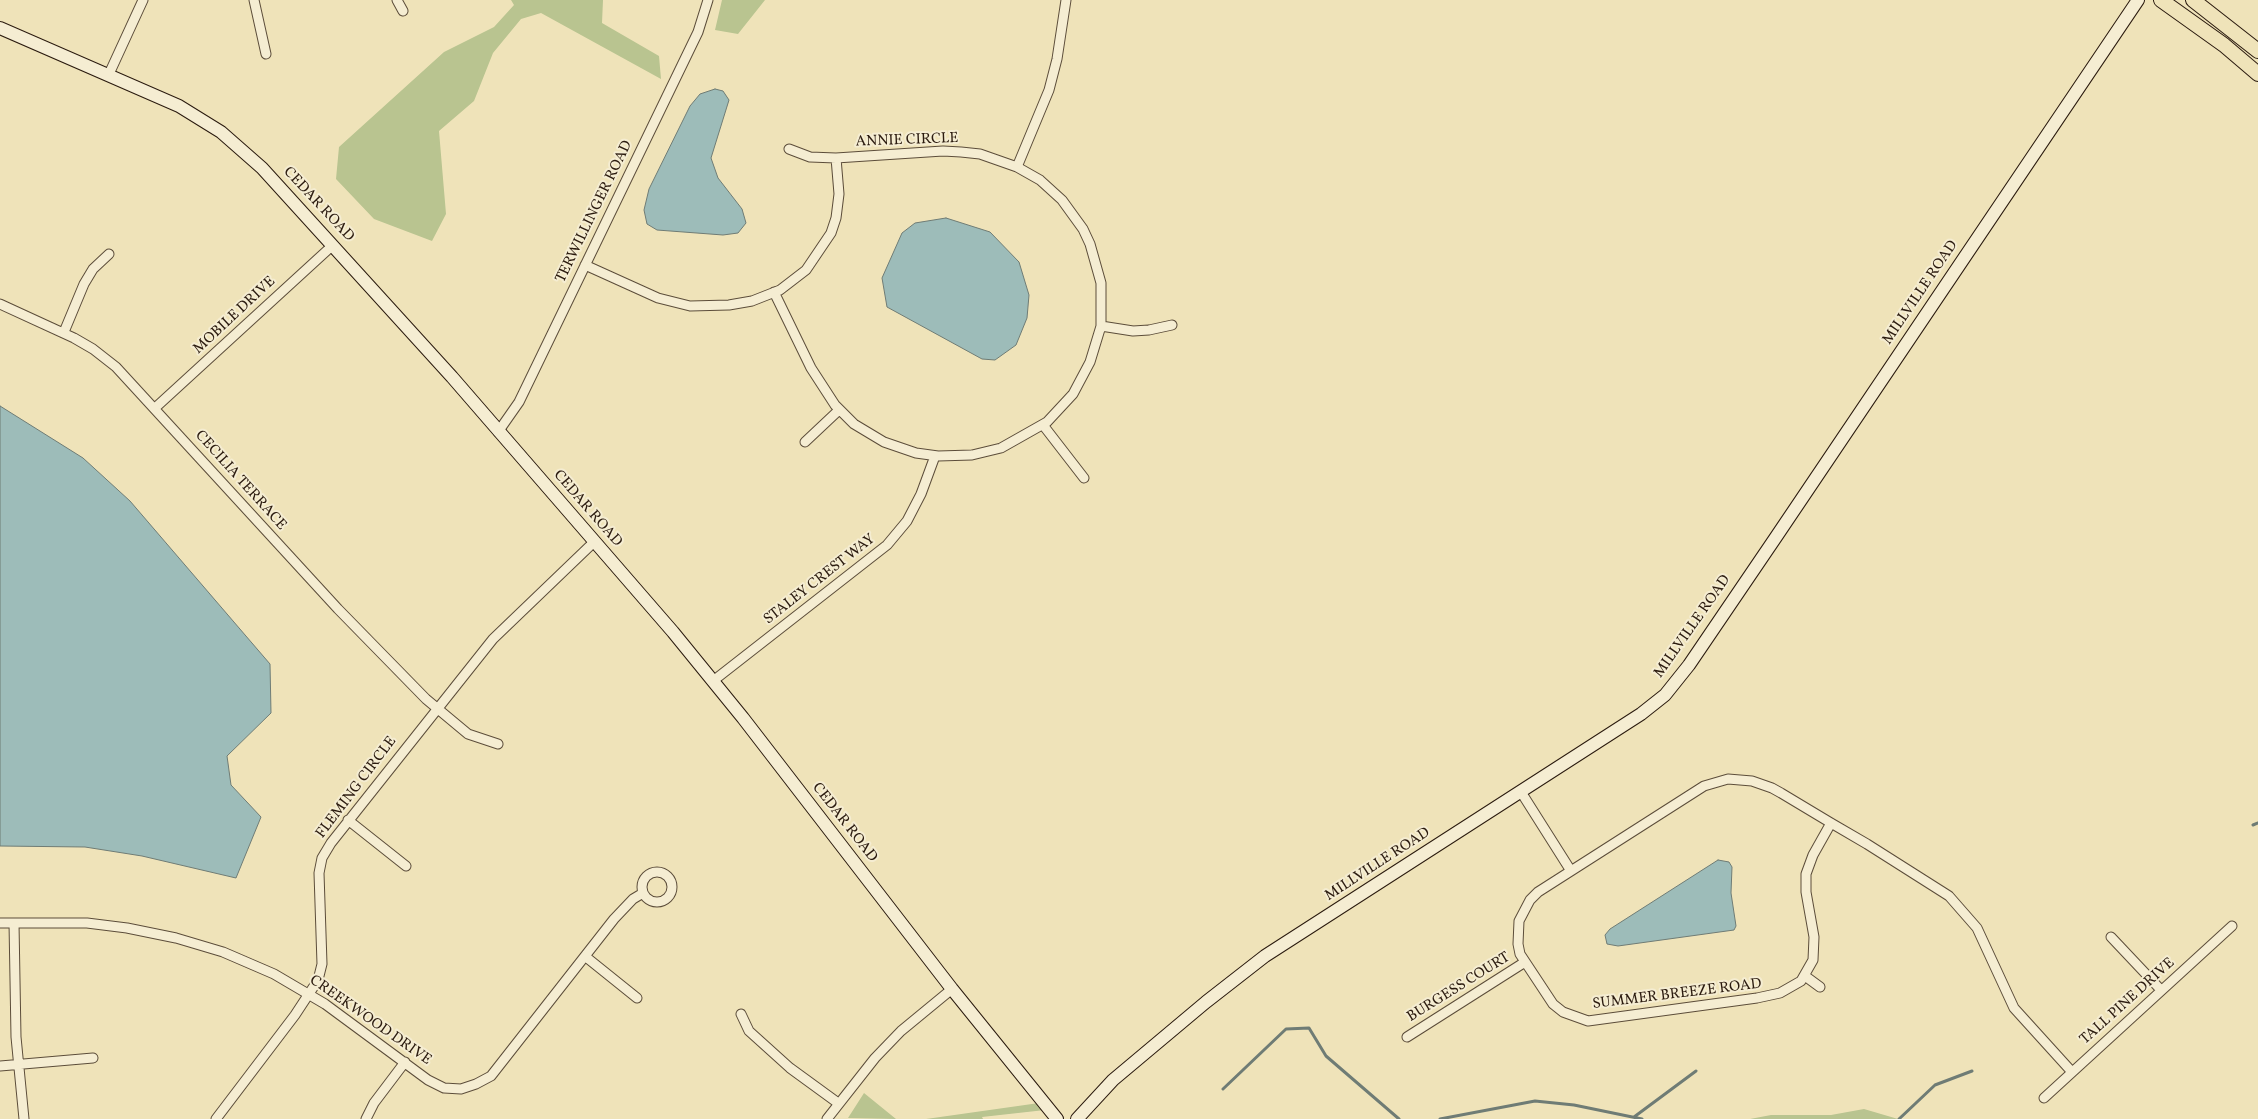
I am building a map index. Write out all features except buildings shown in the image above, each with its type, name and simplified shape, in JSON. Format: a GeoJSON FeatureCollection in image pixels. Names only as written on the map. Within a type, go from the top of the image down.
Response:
{"type":"FeatureCollection","features":[{"type":"Feature","properties":{"kind":"main road"},"geometry":{"type":"LineString","coordinates":[[2161,0],[2224,45],[2258,74]]}},
{"type":"Feature","properties":{"kind":"main road"},"geometry":{"type":"LineString","coordinates":[[2193,0],[2258,51]]}},
{"type":"Feature","properties":{"kind":"street"},"geometry":{"type":"LineString","coordinates":[[109,74],[143,0]]}},
{"type":"Feature","properties":{"kind":"street"},"geometry":{"type":"LineString","coordinates":[[254,0],[266,54]]}},
{"type":"Feature","properties":{"kind":"street"},"geometry":{"type":"LineString","coordinates":[[397,0],[403,11]]}},
{"type":"Feature","properties":{"kind":"street","name":"TERWILLINGER ROAD"},"geometry":{"type":"LineString","coordinates":[[498,432],[519,402],[698,32],[708,0]]}},
{"type":"Feature","properties":{"kind":"street"},"geometry":{"type":"LineString","coordinates":[[1017,167],[1049,90],[1057,59],[1066,0]]}},
{"type":"Feature","properties":{"kind":"street","name":"MILLVILLE ROAD"},"geometry":{"type":"LineString","coordinates":[[1077,1119],[1113,1080],[1242,973],[1287,942],[1641,714],[1665,695],[1690,665],[2138,0]]}},
{"type":"Feature","properties":{"kind":"street","name":"CEDAR ROAD"},"geometry":{"type":"LineString","coordinates":[[0,28],[179,106],[221,132],[262,168],[333,245],[498,432],[713,681],[952,989],[1057,1119]]}},
{"type":"Feature","properties":{"kind":"street","name":"ANNIE CIRCLE"},"geometry":{"type":"LineString","coordinates":[[774,292],[811,368],[825,392],[839,410],[854,424],[884,442],[935,456],[972,455],[1001,448],[1043,425],[1073,394],[1090,362],[1101,326],[1101,283],[1092,250],[1083,230],[1062,200],[1040,180],[1017,167],[988,156],[961,152],[942,151],[836,158],[810,157],[789,149]]}},
{"type":"Feature","properties":{"kind":"street"},"geometry":{"type":"LineString","coordinates":[[585,265],[658,298],[690,306],[729,305],[752,301],[774,292],[806,270],[831,233],[836,218],[839,194],[836,158]]}},
{"type":"Feature","properties":{"kind":"street","name":"MOBILE DRIVE"},"geometry":{"type":"LineString","coordinates":[[155,408],[333,245]]}},
{"type":"Feature","properties":{"kind":"street"},"geometry":{"type":"LineString","coordinates":[[64,332],[84,284],[93,269],[109,254]]}},
{"type":"Feature","properties":{"kind":"street","name":"CECILIA TERRACE"},"geometry":{"type":"LineString","coordinates":[[0,304],[64,332],[93,349],[116,367],[338,609],[436,708],[468,734],[498,744]]}},
{"type":"Feature","properties":{"kind":"street"},"geometry":{"type":"LineString","coordinates":[[1101,326],[1133,331],[1172,325]]}},
{"type":"Feature","properties":{"kind":"street"},"geometry":{"type":"LineString","coordinates":[[805,442],[839,410]]}},
{"type":"Feature","properties":{"kind":"street"},"geometry":{"type":"LineString","coordinates":[[1043,425],[1084,478]]}},
{"type":"Feature","properties":{"kind":"street","name":"STALEY CREST WAY"},"geometry":{"type":"LineString","coordinates":[[713,681],[887,545],[907,521],[921,494],[935,456]]}},
{"type":"Feature","properties":{"kind":"street","name":"FLEMING CIRCLE"},"geometry":{"type":"LineString","coordinates":[[216,1119],[295,1015],[318,980],[322,964],[319,873],[322,858],[331,842],[436,708],[493,639],[594,542]]}},
{"type":"Feature","properties":{"kind":"street","name":"SUMMER BREEZE ROAD"},"geometry":{"type":"LineString","coordinates":[[1805,976],[1790,989],[1770,996],[1588,1021],[1563,1012],[1553,1004],[1520,954],[1519,921],[1523,910],[1538,892],[1689,794],[1704,786],[1728,779],[1752,781],[1772,788],[1929,882],[1949,896],[1964,912],[1984,940],[2014,1008],[2072,1072]]}},
{"type":"Feature","properties":{"kind":"street"},"geometry":{"type":"LineString","coordinates":[[1521,792],[1571,870]]}},
{"type":"Feature","properties":{"kind":"street"},"geometry":{"type":"LineString","coordinates":[[348,820],[406,866]]}},
{"type":"Feature","properties":{"kind":"street"},"geometry":{"type":"LineString","coordinates":[[1820,987],[1805,976],[1813,960],[1814,948],[1814,937],[1806,892],[1806,874],[1809,864],[1831,823]]}},
{"type":"Feature","properties":{"kind":"street","name":"CREEKWOOD DRIVE"},"geometry":{"type":"LineString","coordinates":[[0,923],[87,923],[127,928],[176,938],[215,949],[256,966],[309,994],[342,1015],[428,1080],[444,1088],[461,1088],[476,1084],[491,1076],[614,919],[633,899],[643,893]]}},
{"type":"Feature","properties":{"kind":"street"},"geometry":{"type":"LineString","coordinates":[[14,923],[15,1006],[24,1119]]}},
{"type":"Feature","properties":{"kind":"street","name":"TALL PINE DRIVE"},"geometry":{"type":"LineString","coordinates":[[2044,1098],[2232,926]]}},
{"type":"Feature","properties":{"kind":"street"},"geometry":{"type":"LineString","coordinates":[[2111,936],[2161,990]]}},
{"type":"Feature","properties":{"kind":"street"},"geometry":{"type":"LineString","coordinates":[[586,957],[637,998]]}},
{"type":"Feature","properties":{"kind":"street","name":"BURGESS COURT"},"geometry":{"type":"LineString","coordinates":[[1407,1037],[1525,962]]}},
{"type":"Feature","properties":{"kind":"street"},"geometry":{"type":"LineString","coordinates":[[827,1119],[838,1103],[901,1031],[952,989]]}},
{"type":"Feature","properties":{"kind":"street"},"geometry":{"type":"LineString","coordinates":[[741,1014],[749,1031],[790,1068],[838,1103]]}},
{"type":"Feature","properties":{"kind":"street"},"geometry":{"type":"LineString","coordinates":[[0,1066],[93,1058]]}},
{"type":"Feature","properties":{"kind":"street"},"geometry":{"type":"LineString","coordinates":[[366,1119],[374,1103],[405,1062]]}},
{"type":"Feature","properties":{"kind":"green space"},"geometry":{"type":"Polygon","coordinates":[[[511,0],[603,0],[602,23],[659,56],[661,79],[541,13],[521,19],[493,53],[474,101],[439,131],[446,214],[432,241],[374,219],[336,179],[339,147],[444,52],[494,27],[514,5],[511,0]]]}},
{"type":"Feature","properties":{"kind":"green space"},"geometry":{"type":"Polygon","coordinates":[[[722,0],[765,0],[738,34],[715,30],[722,0]]]}},
{"type":"Feature","properties":{"kind":"green space"},"geometry":{"type":"Polygon","coordinates":[[[864,1093],[896,1119],[848,1118],[864,1093]]]}},
{"type":"Feature","properties":{"kind":"green space"},"geometry":{"type":"Polygon","coordinates":[[[1039,1103],[1045,1110],[982,1117],[983,1119],[926,1119],[1039,1103]]]}},
{"type":"Feature","properties":{"kind":"green space"},"geometry":{"type":"Polygon","coordinates":[[[1864,1109],[1898,1119],[1750,1119],[1771,1115],[1831,1115],[1864,1109]]]}},
{"type":"Feature","properties":{"kind":"water"},"geometry":{"type":"Polygon","coordinates":[[[715,89],[723,91],[729,100],[711,158],[718,178],[742,209],[746,223],[738,233],[723,235],[657,230],[647,224],[644,210],[649,189],[690,106],[700,94],[715,89]]]}},
{"type":"Feature","properties":{"kind":"water"},"geometry":{"type":"Polygon","coordinates":[[[946,218],[990,232],[1019,262],[1029,295],[1027,318],[1016,345],[995,360],[982,359],[887,307],[882,278],[902,233],[915,223],[946,218]]]}},
{"type":"Feature","properties":{"kind":"water"},"geometry":{"type":"Polygon","coordinates":[[[0,406],[83,458],[130,501],[270,664],[271,713],[227,756],[231,785],[261,817],[236,878],[142,856],[85,847],[0,846],[0,406]]]}},
{"type":"Feature","properties":{"kind":"water"},"geometry":{"type":"Polygon","coordinates":[[[1718,860],[1729,862],[1732,867],[1731,893],[1736,926],[1734,930],[1618,946],[1607,944],[1605,935],[1610,929],[1718,860]]]}},
{"type":"Feature","properties":{"kind":"waterway"},"geometry":{"type":"LineString","coordinates":[[2253,825],[2258,823]]}},
{"type":"Feature","properties":{"kind":"waterway"},"geometry":{"type":"LineString","coordinates":[[1223,1089],[1286,1029],[1309,1028],[1326,1056],[1399,1119]]}},
{"type":"Feature","properties":{"kind":"waterway"},"geometry":{"type":"LineString","coordinates":[[1634,1117],[1696,1071]]}},
{"type":"Feature","properties":{"kind":"waterway"},"geometry":{"type":"LineString","coordinates":[[1899,1119],[1935,1085],[1972,1071]]}},
{"type":"Feature","properties":{"kind":"waterway"},"geometry":{"type":"LineString","coordinates":[[1440,1119],[1535,1101],[1574,1105],[1642,1119]]}}]}
